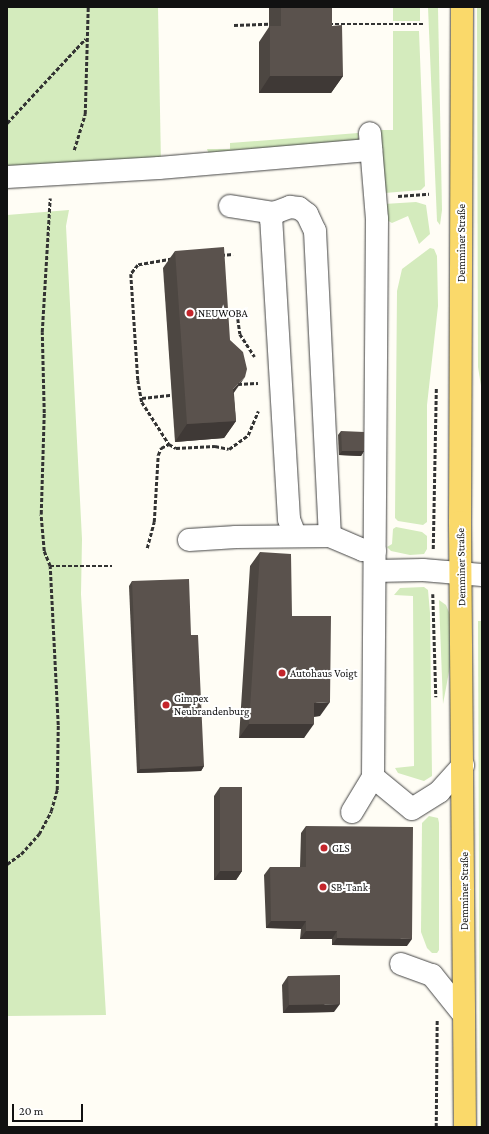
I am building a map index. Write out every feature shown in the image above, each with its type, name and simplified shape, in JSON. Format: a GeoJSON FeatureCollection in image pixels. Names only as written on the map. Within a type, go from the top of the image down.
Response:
{"type":"FeatureCollection","features":[{"type":"Feature","properties":{"kind":"main road","name":"Demminer Straße"},"geometry":{"type":"LineString","coordinates":[[462,7],[472,574],[463,765],[465,1127]]}},
{"type":"Feature","properties":{"kind":"street"},"geometry":{"type":"LineString","coordinates":[[7,177],[59,175],[370,142],[376,198],[373,777],[352,812]]}},
{"type":"Feature","properties":{"kind":"street"},"geometry":{"type":"LineString","coordinates":[[230,206],[274,213],[290,207],[300,208],[307,214],[314,231],[330,536]]}},
{"type":"Feature","properties":{"kind":"street"},"geometry":{"type":"LineString","coordinates":[[274,213],[271,220],[289,511],[295,535]]}},
{"type":"Feature","properties":{"kind":"street"},"geometry":{"type":"LineString","coordinates":[[189,540],[295,535],[330,536],[363,550],[375,561],[422,570],[472,574]]}},
{"type":"Feature","properties":{"kind":"street"},"geometry":{"type":"LineString","coordinates":[[373,777],[412,809],[439,792],[463,765]]}},
{"type":"Feature","properties":{"kind":"street"},"geometry":{"type":"LineString","coordinates":[[401,964],[432,975],[464,1015]]}},
{"type":"Feature","properties":{"kind":"path"},"geometry":{"type":"LineString","coordinates":[[7,864],[22,854],[39,834],[52,811],[57,790],[58,724],[50,566],[44,551],[40,514],[44,413],[42,332],[50,226],[59,175],[85,114],[85,38],[88,7]]}},
{"type":"Feature","properties":{"kind":"path"},"geometry":{"type":"LineString","coordinates":[[234,24],[269,24]]}},
{"type":"Feature","properties":{"kind":"path"},"geometry":{"type":"LineString","coordinates":[[327,24],[425,24]]}},
{"type":"Feature","properties":{"kind":"path"},"geometry":{"type":"LineString","coordinates":[[7,123],[85,38]]}},
{"type":"Feature","properties":{"kind":"path"},"geometry":{"type":"LineString","coordinates":[[376,198],[430,194]]}},
{"type":"Feature","properties":{"kind":"path"},"geometry":{"type":"LineString","coordinates":[[219,255],[233,254]]}},
{"type":"Feature","properties":{"kind":"path"},"geometry":{"type":"LineString","coordinates":[[174,258],[138,265],[131,274],[138,380],[142,398],[170,444],[176,448],[215,446],[229,449],[240,443],[248,435],[260,404]]}},
{"type":"Feature","properties":{"kind":"path"},"geometry":{"type":"LineString","coordinates":[[238,319],[240,334],[258,362]]}},
{"type":"Feature","properties":{"kind":"path"},"geometry":{"type":"LineString","coordinates":[[235,380],[241,385],[263,383],[262,378]]}},
{"type":"Feature","properties":{"kind":"path"},"geometry":{"type":"LineString","coordinates":[[142,398],[172,395]]}},
{"type":"Feature","properties":{"kind":"path"},"geometry":{"type":"LineString","coordinates":[[147,548],[154,522],[158,455],[161,448],[170,444]]}},
{"type":"Feature","properties":{"kind":"path"},"geometry":{"type":"LineString","coordinates":[[50,566],[112,566]]}},
{"type":"Feature","properties":{"kind":"path"},"geometry":{"type":"LineString","coordinates":[[436,1127],[439,1013]]}},
{"type":"Feature","properties":{"kind":"green space"},"geometry":{"type":"Polygon","coordinates":[[[7,7],[158,7],[161,163],[7,172],[7,7]]]}},
{"type":"Feature","properties":{"kind":"green space"},"geometry":{"type":"Polygon","coordinates":[[[393,7],[420,7],[420,21],[393,21],[393,7]]]}},
{"type":"Feature","properties":{"kind":"green space"},"geometry":{"type":"Polygon","coordinates":[[[428,7],[438,8],[442,210],[440,225],[437,221],[428,7]]]}},
{"type":"Feature","properties":{"kind":"green space"},"geometry":{"type":"Polygon","coordinates":[[[477,7],[482,7],[482,392],[478,367],[477,7]]]}},
{"type":"Feature","properties":{"kind":"green space"},"geometry":{"type":"Polygon","coordinates":[[[393,31],[419,31],[425,186],[421,190],[385,193],[378,130],[393,130],[393,31]]]}},
{"type":"Feature","properties":{"kind":"green space"},"geometry":{"type":"Polygon","coordinates":[[[358,133],[359,142],[323,147],[289,146],[237,150],[210,157],[207,149],[230,149],[230,143],[358,133]]]}},
{"type":"Feature","properties":{"kind":"green space"},"geometry":{"type":"Polygon","coordinates":[[[416,202],[426,205],[430,234],[419,244],[408,216],[392,223],[385,219],[384,204],[416,202]]]}},
{"type":"Feature","properties":{"kind":"green space"},"geometry":{"type":"Polygon","coordinates":[[[69,210],[66,226],[82,539],[81,594],[106,1015],[7,1016],[7,215],[69,210]]]}},
{"type":"Feature","properties":{"kind":"green space"},"geometry":{"type":"Polygon","coordinates":[[[430,248],[434,249],[437,256],[438,306],[427,405],[427,522],[423,525],[398,521],[395,518],[397,291],[402,269],[430,248]]]}},
{"type":"Feature","properties":{"kind":"green space"},"geometry":{"type":"Polygon","coordinates":[[[396,527],[422,532],[427,536],[427,549],[424,554],[410,555],[391,551],[387,547],[392,544],[393,529],[396,527]]]}},
{"type":"Feature","properties":{"kind":"green space"},"geometry":{"type":"Polygon","coordinates":[[[424,587],[428,590],[430,613],[432,776],[424,781],[398,773],[395,768],[414,766],[413,596],[394,595],[400,588],[424,587]]]}},
{"type":"Feature","properties":{"kind":"green space"},"geometry":{"type":"Polygon","coordinates":[[[439,600],[446,605],[451,617],[451,661],[443,704],[439,600]]]}},
{"type":"Feature","properties":{"kind":"green space"},"geometry":{"type":"Polygon","coordinates":[[[478,621],[482,621],[482,1127],[480,1127],[478,621]]]}},
{"type":"Feature","properties":{"kind":"green space"},"geometry":{"type":"Polygon","coordinates":[[[429,816],[438,818],[439,823],[439,950],[437,953],[432,953],[427,948],[421,932],[422,823],[429,816]]]}},
{"type":"Feature","properties":{"kind":"building"},"geometry":{"type":"Polygon","coordinates":[[[281,7],[332,7],[332,26],[342,25],[343,76],[270,76],[270,26],[281,26],[281,7]]]}},
{"type":"Feature","properties":{"kind":"building","name":"NEUWOBA"},"geometry":{"type":"Polygon","coordinates":[[[224,247],[230,340],[243,352],[247,369],[245,377],[233,389],[236,421],[187,424],[175,251],[224,247]]]}},
{"type":"Feature","properties":{"kind":"building"},"geometry":{"type":"Polygon","coordinates":[[[341,431],[364,432],[364,451],[342,451],[341,431]]]}},
{"type":"Feature","properties":{"kind":"building","name":"Autohaus Voigt"},"geometry":{"type":"Polygon","coordinates":[[[260,552],[291,554],[292,616],[331,616],[330,702],[314,703],[314,724],[249,724],[260,552]]]}},
{"type":"Feature","properties":{"kind":"building","name":"Gimpex Neubrandenburg"},"geometry":{"type":"Polygon","coordinates":[[[189,579],[191,635],[198,635],[204,766],[140,769],[132,581],[189,579]]]}},
{"type":"Feature","properties":{"kind":"building"},"geometry":{"type":"Polygon","coordinates":[[[220,787],[242,787],[242,871],[220,871],[220,787]]]}},
{"type":"Feature","properties":{"kind":"building"},"geometry":{"type":"Polygon","coordinates":[[[306,826],[413,827],[412,939],[337,938],[337,931],[306,931],[306,921],[271,921],[270,867],[306,867],[306,826]]]}},
{"type":"Feature","properties":{"kind":"building"},"geometry":{"type":"Polygon","coordinates":[[[340,975],[340,1004],[289,1005],[288,976],[340,975]]]}},
{"type":"Feature","properties":{"kind":"place","name":"NEUWOBA"},"geometry":{"type":"Point","coordinates":[190,313]}},
{"type":"Feature","properties":{"kind":"place","name":"Autohaus Voigt"},"geometry":{"type":"Point","coordinates":[282,673]}},
{"type":"Feature","properties":{"kind":"place","name":"Gimpex Neubrandenburg"},"geometry":{"type":"Point","coordinates":[166,705]}},
{"type":"Feature","properties":{"kind":"place","name":"GLS"},"geometry":{"type":"Point","coordinates":[324,848]}},
{"type":"Feature","properties":{"kind":"place","name":"SB-Tank"},"geometry":{"type":"Point","coordinates":[323,887]}}]}
